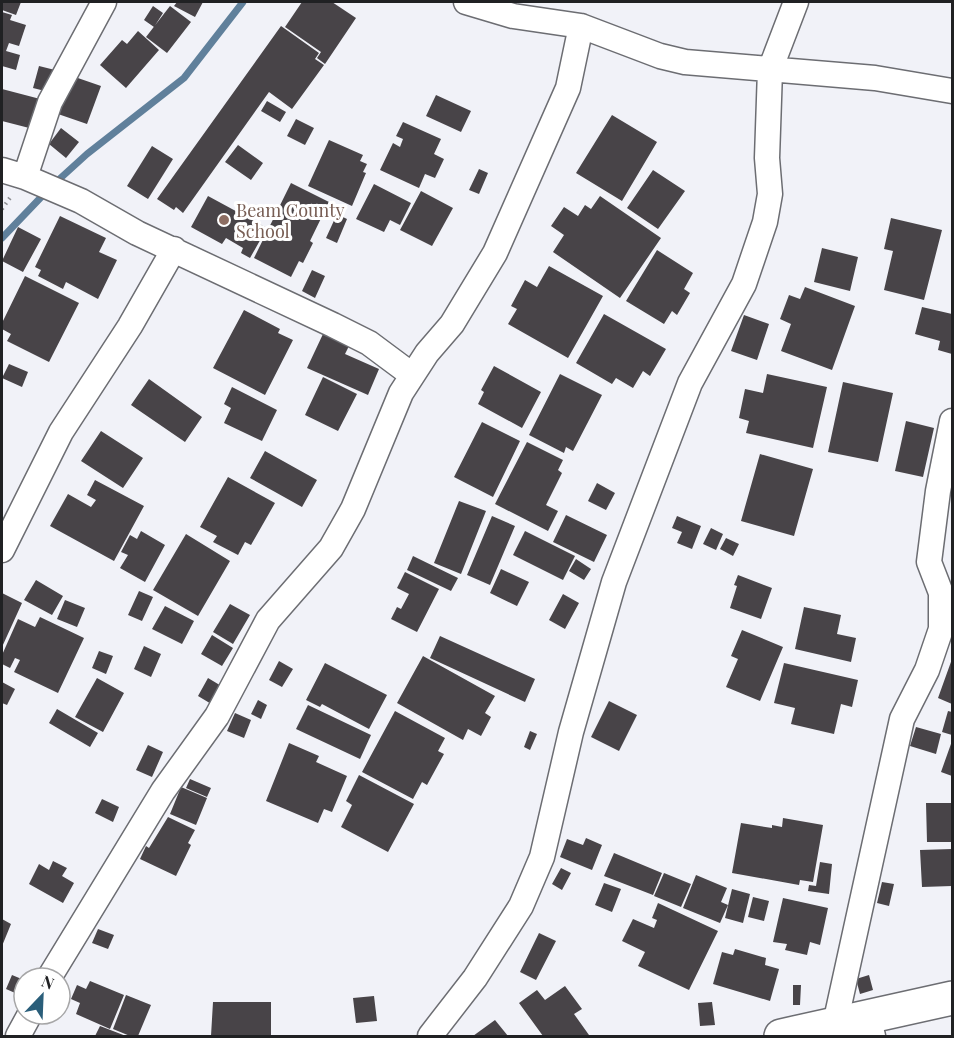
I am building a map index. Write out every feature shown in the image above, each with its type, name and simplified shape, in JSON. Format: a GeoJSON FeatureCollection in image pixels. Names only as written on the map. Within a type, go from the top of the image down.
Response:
{"type":"FeatureCollection","features":[{"type":"Feature","properties":{"kind":"street"},"geometry":{"type":"LineString","coordinates":[[32,180],[50,102],[104,2]]}},
{"type":"Feature","properties":{"kind":"street"},"geometry":{"type":"LineString","coordinates":[[466,2],[513,16],[581,26],[660,56],[685,62],[875,78],[952,91]]}},
{"type":"Feature","properties":{"kind":"street"},"geometry":{"type":"LineString","coordinates":[[430,1036],[476,978],[521,906],[542,857],[571,732],[614,582],[690,383],[744,284],[765,222],[770,194],[767,158],[770,70],[795,2]]}},
{"type":"Feature","properties":{"kind":"street"},"geometry":{"type":"LineString","coordinates":[[56,966],[163,790],[217,716],[268,620],[331,548],[353,509],[401,393],[412,375],[452,324],[495,253],[568,88],[581,26]]}},
{"type":"Feature","properties":{"kind":"street"},"geometry":{"type":"LineString","coordinates":[[2,170],[64,194],[369,343],[412,375]]}},
{"type":"Feature","properties":{"kind":"street"},"geometry":{"type":"LineString","coordinates":[[2,550],[61,432],[118,345],[174,249]]}},
{"type":"Feature","properties":{"kind":"street"},"geometry":{"type":"LineString","coordinates":[[835,1024],[902,719],[947,628],[941,593],[929,562],[938,491],[952,421]]}},
{"type":"Feature","properties":{"kind":"street"},"geometry":{"type":"LineString","coordinates":[[781,1036],[835,1024],[870,1027],[952,998]]}},
{"type":"Feature","properties":{"kind":"building"},"geometry":{"type":"Polygon","coordinates":[[[2,2],[21,2],[16,15],[2,10],[2,2]]]}},
{"type":"Feature","properties":{"kind":"building"},"geometry":{"type":"Polygon","coordinates":[[[177,2],[203,2],[195,17],[174,6],[177,2]]]}},
{"type":"Feature","properties":{"kind":"building"},"geometry":{"type":"Polygon","coordinates":[[[302,2],[332,2],[356,18],[325,64],[317,58],[321,52],[285,27],[302,2]]]}},
{"type":"Feature","properties":{"kind":"building"},"geometry":{"type":"Polygon","coordinates":[[[153,6],[163,13],[154,27],[144,20],[153,6]]]}},
{"type":"Feature","properties":{"kind":"building"},"geometry":{"type":"Polygon","coordinates":[[[170,6],[191,22],[167,53],[146,37],[170,6]]]}},
{"type":"Feature","properties":{"kind":"building"},"geometry":{"type":"Polygon","coordinates":[[[2,12],[12,15],[10,20],[26,25],[19,46],[9,43],[6,51],[20,55],[16,70],[2,66],[2,12]]]}},
{"type":"Feature","properties":{"kind":"building"},"geometry":{"type":"Polygon","coordinates":[[[281,26],[319,53],[315,59],[324,65],[292,109],[269,92],[183,213],[176,207],[174,210],[157,199],[281,26]]]}},
{"type":"Feature","properties":{"kind":"building"},"geometry":{"type":"Polygon","coordinates":[[[138,31],[159,50],[126,88],[100,65],[122,40],[127,44],[138,31]]]}},
{"type":"Feature","properties":{"kind":"building"},"geometry":{"type":"Polygon","coordinates":[[[39,66],[55,70],[49,92],[33,88],[39,66]]]}},
{"type":"Feature","properties":{"kind":"building"},"geometry":{"type":"Polygon","coordinates":[[[72,76],[101,86],[87,124],[58,114],[72,76]]]}},
{"type":"Feature","properties":{"kind":"building"},"geometry":{"type":"Polygon","coordinates":[[[2,89],[44,100],[37,130],[2,121],[2,89]]]}},
{"type":"Feature","properties":{"kind":"building"},"geometry":{"type":"Polygon","coordinates":[[[436,95],[471,111],[461,132],[426,116],[436,95]]]}},
{"type":"Feature","properties":{"kind":"building"},"geometry":{"type":"Polygon","coordinates":[[[267,101],[286,112],[280,122],[261,111],[267,101]]]}},
{"type":"Feature","properties":{"kind":"building"},"geometry":{"type":"Polygon","coordinates":[[[612,115],[657,142],[622,201],[576,173],[612,115]]]}},
{"type":"Feature","properties":{"kind":"building"},"geometry":{"type":"Polygon","coordinates":[[[296,119],[314,128],[305,145],[287,136],[296,119]]]}},
{"type":"Feature","properties":{"kind":"building"},"geometry":{"type":"Polygon","coordinates":[[[403,122],[441,139],[434,154],[444,159],[435,178],[425,174],[419,188],[380,170],[393,143],[400,147],[403,139],[396,136],[403,122]]]}},
{"type":"Feature","properties":{"kind":"building"},"geometry":{"type":"Polygon","coordinates":[[[61,128],[79,142],[66,158],[49,144],[61,128]]]}},
{"type":"Feature","properties":{"kind":"building"},"geometry":{"type":"Polygon","coordinates":[[[329,140],[363,155],[360,161],[367,164],[363,172],[366,173],[352,206],[308,186],[329,140]]]}},
{"type":"Feature","properties":{"kind":"building"},"geometry":{"type":"Polygon","coordinates":[[[238,145],[263,163],[251,180],[225,162],[238,145]]]}},
{"type":"Feature","properties":{"kind":"building"},"geometry":{"type":"Polygon","coordinates":[[[152,146],[173,159],[148,199],[127,186],[152,146]]]}},
{"type":"Feature","properties":{"kind":"building"},"geometry":{"type":"Polygon","coordinates":[[[479,169],[488,173],[479,194],[469,190],[479,169]]]}},
{"type":"Feature","properties":{"kind":"building"},"geometry":{"type":"Polygon","coordinates":[[[653,170],[685,191],[658,229],[627,208],[653,170]]]}},
{"type":"Feature","properties":{"kind":"building"},"geometry":{"type":"Polygon","coordinates":[[[291,183],[329,202],[310,241],[313,243],[303,263],[299,261],[291,277],[254,258],[291,183]]]}},
{"type":"Feature","properties":{"kind":"building"},"geometry":{"type":"Polygon","coordinates":[[[374,184],[411,203],[400,225],[390,220],[384,232],[356,219],[374,184]]]}},
{"type":"Feature","properties":{"kind":"building"},"geometry":{"type":"Polygon","coordinates":[[[421,191],[453,208],[432,246],[400,230],[421,191]]]}},
{"type":"Feature","properties":{"kind":"building"},"geometry":{"type":"Polygon","coordinates":[[[208,196],[267,228],[250,258],[241,253],[243,248],[226,238],[222,244],[191,227],[208,196]]]}},
{"type":"Feature","properties":{"kind":"building"},"geometry":{"type":"Polygon","coordinates":[[[600,196],[661,238],[620,298],[553,252],[564,235],[551,226],[564,207],[578,216],[585,205],[591,209],[600,196]]]}},
{"type":"Feature","properties":{"kind":"building"},"geometry":{"type":"Polygon","coordinates":[[[337,214],[347,219],[337,243],[326,238],[337,214]]]}},
{"type":"Feature","properties":{"kind":"building"},"geometry":{"type":"Polygon","coordinates":[[[60,216],[106,238],[99,252],[117,260],[98,299],[66,282],[63,289],[38,276],[41,270],[35,267],[60,216]]]}},
{"type":"Feature","properties":{"kind":"building"},"geometry":{"type":"Polygon","coordinates":[[[891,218],[942,230],[924,300],[884,290],[893,251],[884,249],[891,218]]]}},
{"type":"Feature","properties":{"kind":"building"},"geometry":{"type":"Polygon","coordinates":[[[18,227],[41,239],[23,272],[2,261],[18,227]]]}},
{"type":"Feature","properties":{"kind":"building"},"geometry":{"type":"Polygon","coordinates":[[[822,248],[858,257],[850,291],[814,282],[822,248]]]}},
{"type":"Feature","properties":{"kind":"building"},"geometry":{"type":"Polygon","coordinates":[[[657,250],[693,273],[684,289],[690,293],[677,315],[672,311],[664,324],[626,301],[657,250]]]}},
{"type":"Feature","properties":{"kind":"building"},"geometry":{"type":"Polygon","coordinates":[[[549,266],[603,296],[568,358],[508,324],[517,309],[511,306],[525,280],[537,287],[549,266]]]}},
{"type":"Feature","properties":{"kind":"building"},"geometry":{"type":"Polygon","coordinates":[[[312,270],[325,276],[315,298],[302,291],[312,270]]]}},
{"type":"Feature","properties":{"kind":"building"},"geometry":{"type":"Polygon","coordinates":[[[25,276],[79,303],[49,362],[7,341],[11,334],[2,329],[2,323],[25,276]]]}},
{"type":"Feature","properties":{"kind":"building"},"geometry":{"type":"Polygon","coordinates":[[[805,287],[855,306],[832,370],[781,351],[791,324],[780,319],[789,295],[800,299],[805,287]]]}},
{"type":"Feature","properties":{"kind":"building"},"geometry":{"type":"Polygon","coordinates":[[[922,307],[952,314],[952,354],[938,350],[940,341],[915,334],[922,307]]]}},
{"type":"Feature","properties":{"kind":"building"},"geometry":{"type":"Polygon","coordinates":[[[244,310],[280,329],[278,333],[293,340],[265,395],[213,368],[244,310]]]}},
{"type":"Feature","properties":{"kind":"building"},"geometry":{"type":"Polygon","coordinates":[[[604,314],[666,349],[650,376],[643,371],[633,388],[616,378],[612,384],[576,363],[604,314]]]}},
{"type":"Feature","properties":{"kind":"building"},"geometry":{"type":"Polygon","coordinates":[[[744,315],[769,324],[757,360],[731,351],[744,315]]]}},
{"type":"Feature","properties":{"kind":"building"},"geometry":{"type":"Polygon","coordinates":[[[323,334],[349,346],[345,354],[379,369],[368,395],[307,368],[323,334]]]}},
{"type":"Feature","properties":{"kind":"building"},"geometry":{"type":"Polygon","coordinates":[[[9,364],[28,372],[22,387],[2,378],[9,364]]]}},
{"type":"Feature","properties":{"kind":"building"},"geometry":{"type":"Polygon","coordinates":[[[494,366],[541,392],[522,428],[478,404],[484,392],[481,390],[494,366]]]}},
{"type":"Feature","properties":{"kind":"building"},"geometry":{"type":"Polygon","coordinates":[[[560,374],[602,395],[573,451],[566,447],[564,453],[529,435],[560,374]]]}},
{"type":"Feature","properties":{"kind":"building"},"geometry":{"type":"Polygon","coordinates":[[[767,374],[827,387],[813,448],[746,433],[749,421],[739,418],[745,389],[763,393],[767,374]]]}},
{"type":"Feature","properties":{"kind":"building"},"geometry":{"type":"Polygon","coordinates":[[[323,377],[357,394],[338,431],[305,415],[323,377]]]}},
{"type":"Feature","properties":{"kind":"building"},"geometry":{"type":"Polygon","coordinates":[[[149,379],[202,417],[185,442],[131,405],[149,379]]]}},
{"type":"Feature","properties":{"kind":"building"},"geometry":{"type":"Polygon","coordinates":[[[843,382],[893,393],[878,462],[828,452],[843,382]]]}},
{"type":"Feature","properties":{"kind":"building"},"geometry":{"type":"Polygon","coordinates":[[[232,387],[277,410],[262,441],[224,423],[231,408],[224,404],[232,387]]]}},
{"type":"Feature","properties":{"kind":"building"},"geometry":{"type":"Polygon","coordinates":[[[906,421],[934,428],[923,477],[895,471],[906,421]]]}},
{"type":"Feature","properties":{"kind":"building"},"geometry":{"type":"Polygon","coordinates":[[[482,422],[520,441],[493,497],[454,477],[482,422]]]}},
{"type":"Feature","properties":{"kind":"building"},"geometry":{"type":"Polygon","coordinates":[[[101,431],[143,458],[123,488],[81,461],[101,431]]]}},
{"type":"Feature","properties":{"kind":"building"},"geometry":{"type":"Polygon","coordinates":[[[527,442],[563,460],[558,470],[562,473],[546,505],[558,511],[548,531],[495,504],[527,442]]]}},
{"type":"Feature","properties":{"kind":"building"},"geometry":{"type":"Polygon","coordinates":[[[265,451],[317,480],[302,507],[250,478],[265,451]]]}},
{"type":"Feature","properties":{"kind":"building"},"geometry":{"type":"Polygon","coordinates":[[[760,454],[813,469],[794,536],[741,521],[760,454]]]}},
{"type":"Feature","properties":{"kind":"building"},"geometry":{"type":"Polygon","coordinates":[[[228,477],[275,503],[251,545],[245,542],[238,555],[213,542],[217,536],[200,527],[228,477]]]}},
{"type":"Feature","properties":{"kind":"building"},"geometry":{"type":"Polygon","coordinates":[[[95,480],[144,506],[114,561],[50,526],[68,494],[91,507],[96,500],[87,495],[95,480]]]}},
{"type":"Feature","properties":{"kind":"building"},"geometry":{"type":"Polygon","coordinates":[[[597,483],[615,493],[606,510],[588,501],[597,483]]]}},
{"type":"Feature","properties":{"kind":"building"},"geometry":{"type":"Polygon","coordinates":[[[459,501],[486,511],[461,574],[434,563],[459,501]]]}},
{"type":"Feature","properties":{"kind":"building"},"geometry":{"type":"Polygon","coordinates":[[[566,515],[607,535],[594,562],[553,542],[566,515]]]}},
{"type":"Feature","properties":{"kind":"building"},"geometry":{"type":"Polygon","coordinates":[[[492,516],[515,526],[490,585],[467,575],[492,516]]]}},
{"type":"Feature","properties":{"kind":"building"},"geometry":{"type":"Polygon","coordinates":[[[677,516],[701,526],[692,549],[677,543],[682,532],[672,528],[677,516]]]}},
{"type":"Feature","properties":{"kind":"building"},"geometry":{"type":"Polygon","coordinates":[[[711,528],[723,534],[716,550],[703,544],[711,528]]]}},
{"type":"Feature","properties":{"kind":"building"},"geometry":{"type":"Polygon","coordinates":[[[141,531],[165,545],[145,582],[120,568],[128,555],[121,552],[130,535],[137,539],[141,531]]]}},
{"type":"Feature","properties":{"kind":"building"},"geometry":{"type":"Polygon","coordinates":[[[525,531],[575,556],[563,580],[513,555],[525,531]]]}},
{"type":"Feature","properties":{"kind":"building"},"geometry":{"type":"Polygon","coordinates":[[[186,534],[230,561],[198,616],[153,590],[186,534]]]}},
{"type":"Feature","properties":{"kind":"building"},"geometry":{"type":"Polygon","coordinates":[[[726,538],[739,544],[733,556],[720,549],[726,538]]]}},
{"type":"Feature","properties":{"kind":"building"},"geometry":{"type":"Polygon","coordinates":[[[413,556],[458,578],[451,591],[407,570],[413,556]]]}},
{"type":"Feature","properties":{"kind":"building"},"geometry":{"type":"Polygon","coordinates":[[[576,559],[591,569],[584,580],[569,571],[576,559]]]}},
{"type":"Feature","properties":{"kind":"building"},"geometry":{"type":"Polygon","coordinates":[[[501,569],[529,582],[517,606],[490,593],[501,569]]]}},
{"type":"Feature","properties":{"kind":"building"},"geometry":{"type":"Polygon","coordinates":[[[405,572],[439,589],[417,632],[391,619],[397,607],[401,609],[409,594],[397,588],[405,572]]]}},
{"type":"Feature","properties":{"kind":"building"},"geometry":{"type":"Polygon","coordinates":[[[738,575],[772,588],[761,619],[730,608],[738,575]]]}},
{"type":"Feature","properties":{"kind":"building"},"geometry":{"type":"Polygon","coordinates":[[[36,580],[63,596],[52,615],[24,600],[36,580]]]}},
{"type":"Feature","properties":{"kind":"building"},"geometry":{"type":"Polygon","coordinates":[[[139,591],[153,597],[142,621],[128,615],[139,591]]]}},
{"type":"Feature","properties":{"kind":"building"},"geometry":{"type":"Polygon","coordinates":[[[2,593],[22,603],[2,647],[2,593]]]}},
{"type":"Feature","properties":{"kind":"building"},"geometry":{"type":"Polygon","coordinates":[[[563,594],[579,603],[565,629],[549,620],[563,594]]]}},
{"type":"Feature","properties":{"kind":"building"},"geometry":{"type":"Polygon","coordinates":[[[65,600],[85,608],[77,627],[57,619],[65,600]]]}},
{"type":"Feature","properties":{"kind":"building"},"geometry":{"type":"Polygon","coordinates":[[[230,604],[250,615],[233,644],[213,632],[230,604]]]}},
{"type":"Feature","properties":{"kind":"building"},"geometry":{"type":"Polygon","coordinates":[[[165,606],[194,621],[182,644],[152,629],[165,606]]]}},
{"type":"Feature","properties":{"kind":"building"},"geometry":{"type":"Polygon","coordinates":[[[804,607],[841,615],[837,634],[856,638],[851,662],[795,649],[804,607]]]}},
{"type":"Feature","properties":{"kind":"building"},"geometry":{"type":"Polygon","coordinates":[[[40,617],[84,638],[58,693],[14,672],[20,660],[15,658],[10,668],[2,664],[2,655],[18,619],[35,627],[40,617]]]}},
{"type":"Feature","properties":{"kind":"building"},"geometry":{"type":"Polygon","coordinates":[[[742,630],[783,647],[760,701],[726,687],[738,659],[731,656],[742,630]]]}},
{"type":"Feature","properties":{"kind":"building"},"geometry":{"type":"Polygon","coordinates":[[[212,635],[233,648],[222,666],[201,654],[212,635]]]}},
{"type":"Feature","properties":{"kind":"building"},"geometry":{"type":"Polygon","coordinates":[[[440,636],[535,679],[525,702],[430,658],[440,636]]]}},
{"type":"Feature","properties":{"kind":"building"},"geometry":{"type":"Polygon","coordinates":[[[144,646],[161,654],[151,677],[134,669],[144,646]]]}},
{"type":"Feature","properties":{"kind":"building"},"geometry":{"type":"Polygon","coordinates":[[[99,651],[113,656],[106,674],[92,668],[99,651]]]}},
{"type":"Feature","properties":{"kind":"building"},"geometry":{"type":"Polygon","coordinates":[[[423,656],[495,696],[485,713],[491,717],[481,736],[468,729],[463,740],[397,703],[423,656]]]}},
{"type":"Feature","properties":{"kind":"building"},"geometry":{"type":"Polygon","coordinates":[[[952,659],[952,704],[938,698],[952,659]]]}},
{"type":"Feature","properties":{"kind":"building"},"geometry":{"type":"Polygon","coordinates":[[[279,661],[293,669],[282,687],[269,680],[279,661]]]}},
{"type":"Feature","properties":{"kind":"building"},"geometry":{"type":"Polygon","coordinates":[[[325,663],[387,695],[369,729],[322,704],[320,707],[306,700],[325,663]]]}},
{"type":"Feature","properties":{"kind":"building"},"geometry":{"type":"Polygon","coordinates":[[[784,663],[858,680],[852,707],[841,704],[834,734],[791,724],[795,708],[774,703],[784,663]]]}},
{"type":"Feature","properties":{"kind":"building"},"geometry":{"type":"Polygon","coordinates":[[[97,678],[124,693],[103,732],[75,717],[97,678]]]}},
{"type":"Feature","properties":{"kind":"building"},"geometry":{"type":"Polygon","coordinates":[[[208,678],[223,687],[213,705],[198,696],[208,678]]]}},
{"type":"Feature","properties":{"kind":"building"},"geometry":{"type":"Polygon","coordinates":[[[2,682],[15,689],[7,705],[2,703],[2,682]]]}},
{"type":"Feature","properties":{"kind":"building"},"geometry":{"type":"Polygon","coordinates":[[[258,700],[267,705],[261,719],[251,714],[258,700]]]}},
{"type":"Feature","properties":{"kind":"building"},"geometry":{"type":"Polygon","coordinates":[[[609,701],[637,715],[619,751],[591,737],[609,701]]]}},
{"type":"Feature","properties":{"kind":"building"},"geometry":{"type":"Polygon","coordinates":[[[308,705],[371,735],[360,759],[296,729],[308,705]]]}},
{"type":"Feature","properties":{"kind":"building"},"geometry":{"type":"Polygon","coordinates":[[[57,709],[98,733],[90,747],[49,723],[57,709]]]}},
{"type":"Feature","properties":{"kind":"building"},"geometry":{"type":"Polygon","coordinates":[[[395,711],[445,738],[438,751],[444,754],[427,785],[422,782],[413,799],[362,772],[395,711]]]}},
{"type":"Feature","properties":{"kind":"building"},"geometry":{"type":"Polygon","coordinates":[[[948,711],[952,712],[952,735],[942,732],[948,711]]]}},
{"type":"Feature","properties":{"kind":"building"},"geometry":{"type":"Polygon","coordinates":[[[235,713],[251,720],[244,738],[227,731],[235,713]]]}},
{"type":"Feature","properties":{"kind":"building"},"geometry":{"type":"Polygon","coordinates":[[[916,727],[941,734],[936,754],[910,746],[916,727]]]}},
{"type":"Feature","properties":{"kind":"building"},"geometry":{"type":"Polygon","coordinates":[[[530,731],[537,734],[530,750],[524,747],[530,731]]]}},
{"type":"Feature","properties":{"kind":"building"},"geometry":{"type":"Polygon","coordinates":[[[952,741],[952,776],[941,772],[952,741]]]}},
{"type":"Feature","properties":{"kind":"building"},"geometry":{"type":"Polygon","coordinates":[[[289,743],[319,756],[316,762],[347,776],[332,812],[324,809],[318,823],[266,801],[289,743]]]}},
{"type":"Feature","properties":{"kind":"building"},"geometry":{"type":"Polygon","coordinates":[[[148,745],[163,752],[152,777],[136,770],[148,745]]]}},
{"type":"Feature","properties":{"kind":"building"},"geometry":{"type":"Polygon","coordinates":[[[359,775],[414,804],[388,852],[341,827],[352,805],[346,801],[359,775]]]}},
{"type":"Feature","properties":{"kind":"building"},"geometry":{"type":"Polygon","coordinates":[[[190,779],[211,788],[207,797],[186,788],[190,779]]]}},
{"type":"Feature","properties":{"kind":"building"},"geometry":{"type":"Polygon","coordinates":[[[181,787],[207,798],[196,825],[170,814],[181,787]]]}},
{"type":"Feature","properties":{"kind":"building"},"geometry":{"type":"Polygon","coordinates":[[[102,799],[119,807],[113,822],[95,813],[102,799]]]}},
{"type":"Feature","properties":{"kind":"building"},"geometry":{"type":"Polygon","coordinates":[[[926,803],[952,803],[952,842],[927,842],[926,803]]]}},
{"type":"Feature","properties":{"kind":"building"},"geometry":{"type":"Polygon","coordinates":[[[168,817],[195,830],[188,843],[191,845],[176,876],[140,859],[146,846],[149,848],[168,817]]]}},
{"type":"Feature","properties":{"kind":"building"},"geometry":{"type":"Polygon","coordinates":[[[783,818],[823,825],[813,882],[800,880],[799,885],[732,873],[741,823],[772,828],[772,825],[782,827],[783,818]]]}},
{"type":"Feature","properties":{"kind":"building"},"geometry":{"type":"Polygon","coordinates":[[[586,838],[602,845],[592,870],[560,857],[567,839],[583,845],[586,838]]]}},
{"type":"Feature","properties":{"kind":"building"},"geometry":{"type":"Polygon","coordinates":[[[952,849],[952,886],[922,887],[920,850],[952,849]]]}},
{"type":"Feature","properties":{"kind":"building"},"geometry":{"type":"Polygon","coordinates":[[[614,853],[662,873],[653,895],[604,876],[614,853]]]}},
{"type":"Feature","properties":{"kind":"building"},"geometry":{"type":"Polygon","coordinates":[[[53,861],[67,868],[62,876],[74,883],[63,903],[29,884],[39,864],[49,870],[53,861]]]}},
{"type":"Feature","properties":{"kind":"building"},"geometry":{"type":"Polygon","coordinates":[[[820,862],[832,864],[829,894],[808,891],[809,885],[816,886],[820,862]]]}},
{"type":"Feature","properties":{"kind":"building"},"geometry":{"type":"Polygon","coordinates":[[[561,868],[571,873],[562,890],[552,884],[561,868]]]}},
{"type":"Feature","properties":{"kind":"building"},"geometry":{"type":"Polygon","coordinates":[[[664,873],[691,884],[681,907],[654,896],[664,873]]]}},
{"type":"Feature","properties":{"kind":"building"},"geometry":{"type":"Polygon","coordinates":[[[696,875],[727,888],[721,902],[728,905],[720,923],[683,908],[696,875]]]}},
{"type":"Feature","properties":{"kind":"building"},"geometry":{"type":"Polygon","coordinates":[[[882,882],[894,884],[889,906],[877,903],[882,882]]]}},
{"type":"Feature","properties":{"kind":"building"},"geometry":{"type":"Polygon","coordinates":[[[604,883],[621,889],[612,912],[595,905],[604,883]]]}},
{"type":"Feature","properties":{"kind":"building"},"geometry":{"type":"Polygon","coordinates":[[[732,889],[750,894],[743,923],[725,918],[732,889]]]}},
{"type":"Feature","properties":{"kind":"building"},"geometry":{"type":"Polygon","coordinates":[[[753,897],[769,901],[764,921],[748,917],[753,897]]]}},
{"type":"Feature","properties":{"kind":"building"},"geometry":{"type":"Polygon","coordinates":[[[783,898],[828,908],[820,945],[810,942],[807,955],[785,950],[787,944],[773,942],[783,898]]]}},
{"type":"Feature","properties":{"kind":"building"},"geometry":{"type":"Polygon","coordinates":[[[658,903],[718,931],[689,990],[638,966],[645,952],[622,941],[633,919],[654,928],[657,920],[652,918],[658,903]]]}},
{"type":"Feature","properties":{"kind":"building"},"geometry":{"type":"Polygon","coordinates":[[[2,919],[11,924],[2,946],[2,919]]]}},
{"type":"Feature","properties":{"kind":"building"},"geometry":{"type":"Polygon","coordinates":[[[98,929],[114,935],[108,949],[92,943],[98,929]]]}},
{"type":"Feature","properties":{"kind":"building"},"geometry":{"type":"Polygon","coordinates":[[[539,933],[556,941],[536,980],[520,972],[539,933]]]}},
{"type":"Feature","properties":{"kind":"building"},"geometry":{"type":"Polygon","coordinates":[[[735,949],[766,958],[765,965],[779,969],[770,1001],[713,984],[722,952],[733,955],[735,949]]]}},
{"type":"Feature","properties":{"kind":"building"},"geometry":{"type":"Polygon","coordinates":[[[12,975],[12,992],[6,989],[12,975]]]}},
{"type":"Feature","properties":{"kind":"building"},"geometry":{"type":"Polygon","coordinates":[[[869,975],[873,990],[860,994],[856,979],[869,975]]]}},
{"type":"Feature","properties":{"kind":"building"},"geometry":{"type":"Polygon","coordinates":[[[90,981],[124,995],[110,1029],[76,1014],[80,1003],[72,999],[72,997],[77,985],[86,989],[90,981]]]}},
{"type":"Feature","properties":{"kind":"building"},"geometry":{"type":"Polygon","coordinates":[[[793,985],[801,985],[800,1005],[793,1005],[793,985]]]}},
{"type":"Feature","properties":{"kind":"building"},"geometry":{"type":"Polygon","coordinates":[[[565,986],[582,1009],[574,1014],[589,1035],[543,1036],[519,1003],[537,990],[545,1000],[565,986]]]}},
{"type":"Feature","properties":{"kind":"building"},"geometry":{"type":"Polygon","coordinates":[[[126,995],[151,1005],[138,1036],[130,1036],[113,1029],[126,995]]]}},
{"type":"Feature","properties":{"kind":"building"},"geometry":{"type":"Polygon","coordinates":[[[374,996],[377,1021],[356,1023],[353,998],[374,996]]]}},
{"type":"Feature","properties":{"kind":"building"},"geometry":{"type":"Polygon","coordinates":[[[213,1002],[271,1002],[271,1036],[211,1036],[213,1002]]]}},
{"type":"Feature","properties":{"kind":"building"},"geometry":{"type":"Polygon","coordinates":[[[712,1002],[715,1025],[700,1026],[698,1003],[712,1002]]]}},
{"type":"Feature","properties":{"kind":"building"},"geometry":{"type":"Polygon","coordinates":[[[495,1020],[508,1036],[473,1036],[495,1020]]]}},
{"type":"Feature","properties":{"kind":"building"},"geometry":{"type":"Polygon","coordinates":[[[100,1026],[126,1036],[95,1036],[100,1026]]]}},
{"type":"Feature","properties":{"kind":"waterway"},"geometry":{"type":"LineString","coordinates":[[54,184],[87,154],[184,78],[243,2]]}},
{"type":"Feature","properties":{"kind":"waterway"},"geometry":{"type":"LineString","coordinates":[[2,238],[46,192]]}},
{"type":"Feature","properties":{"kind":"place","name":"Beam County School"},"geometry":{"type":"Point","coordinates":[224,220]}}]}
